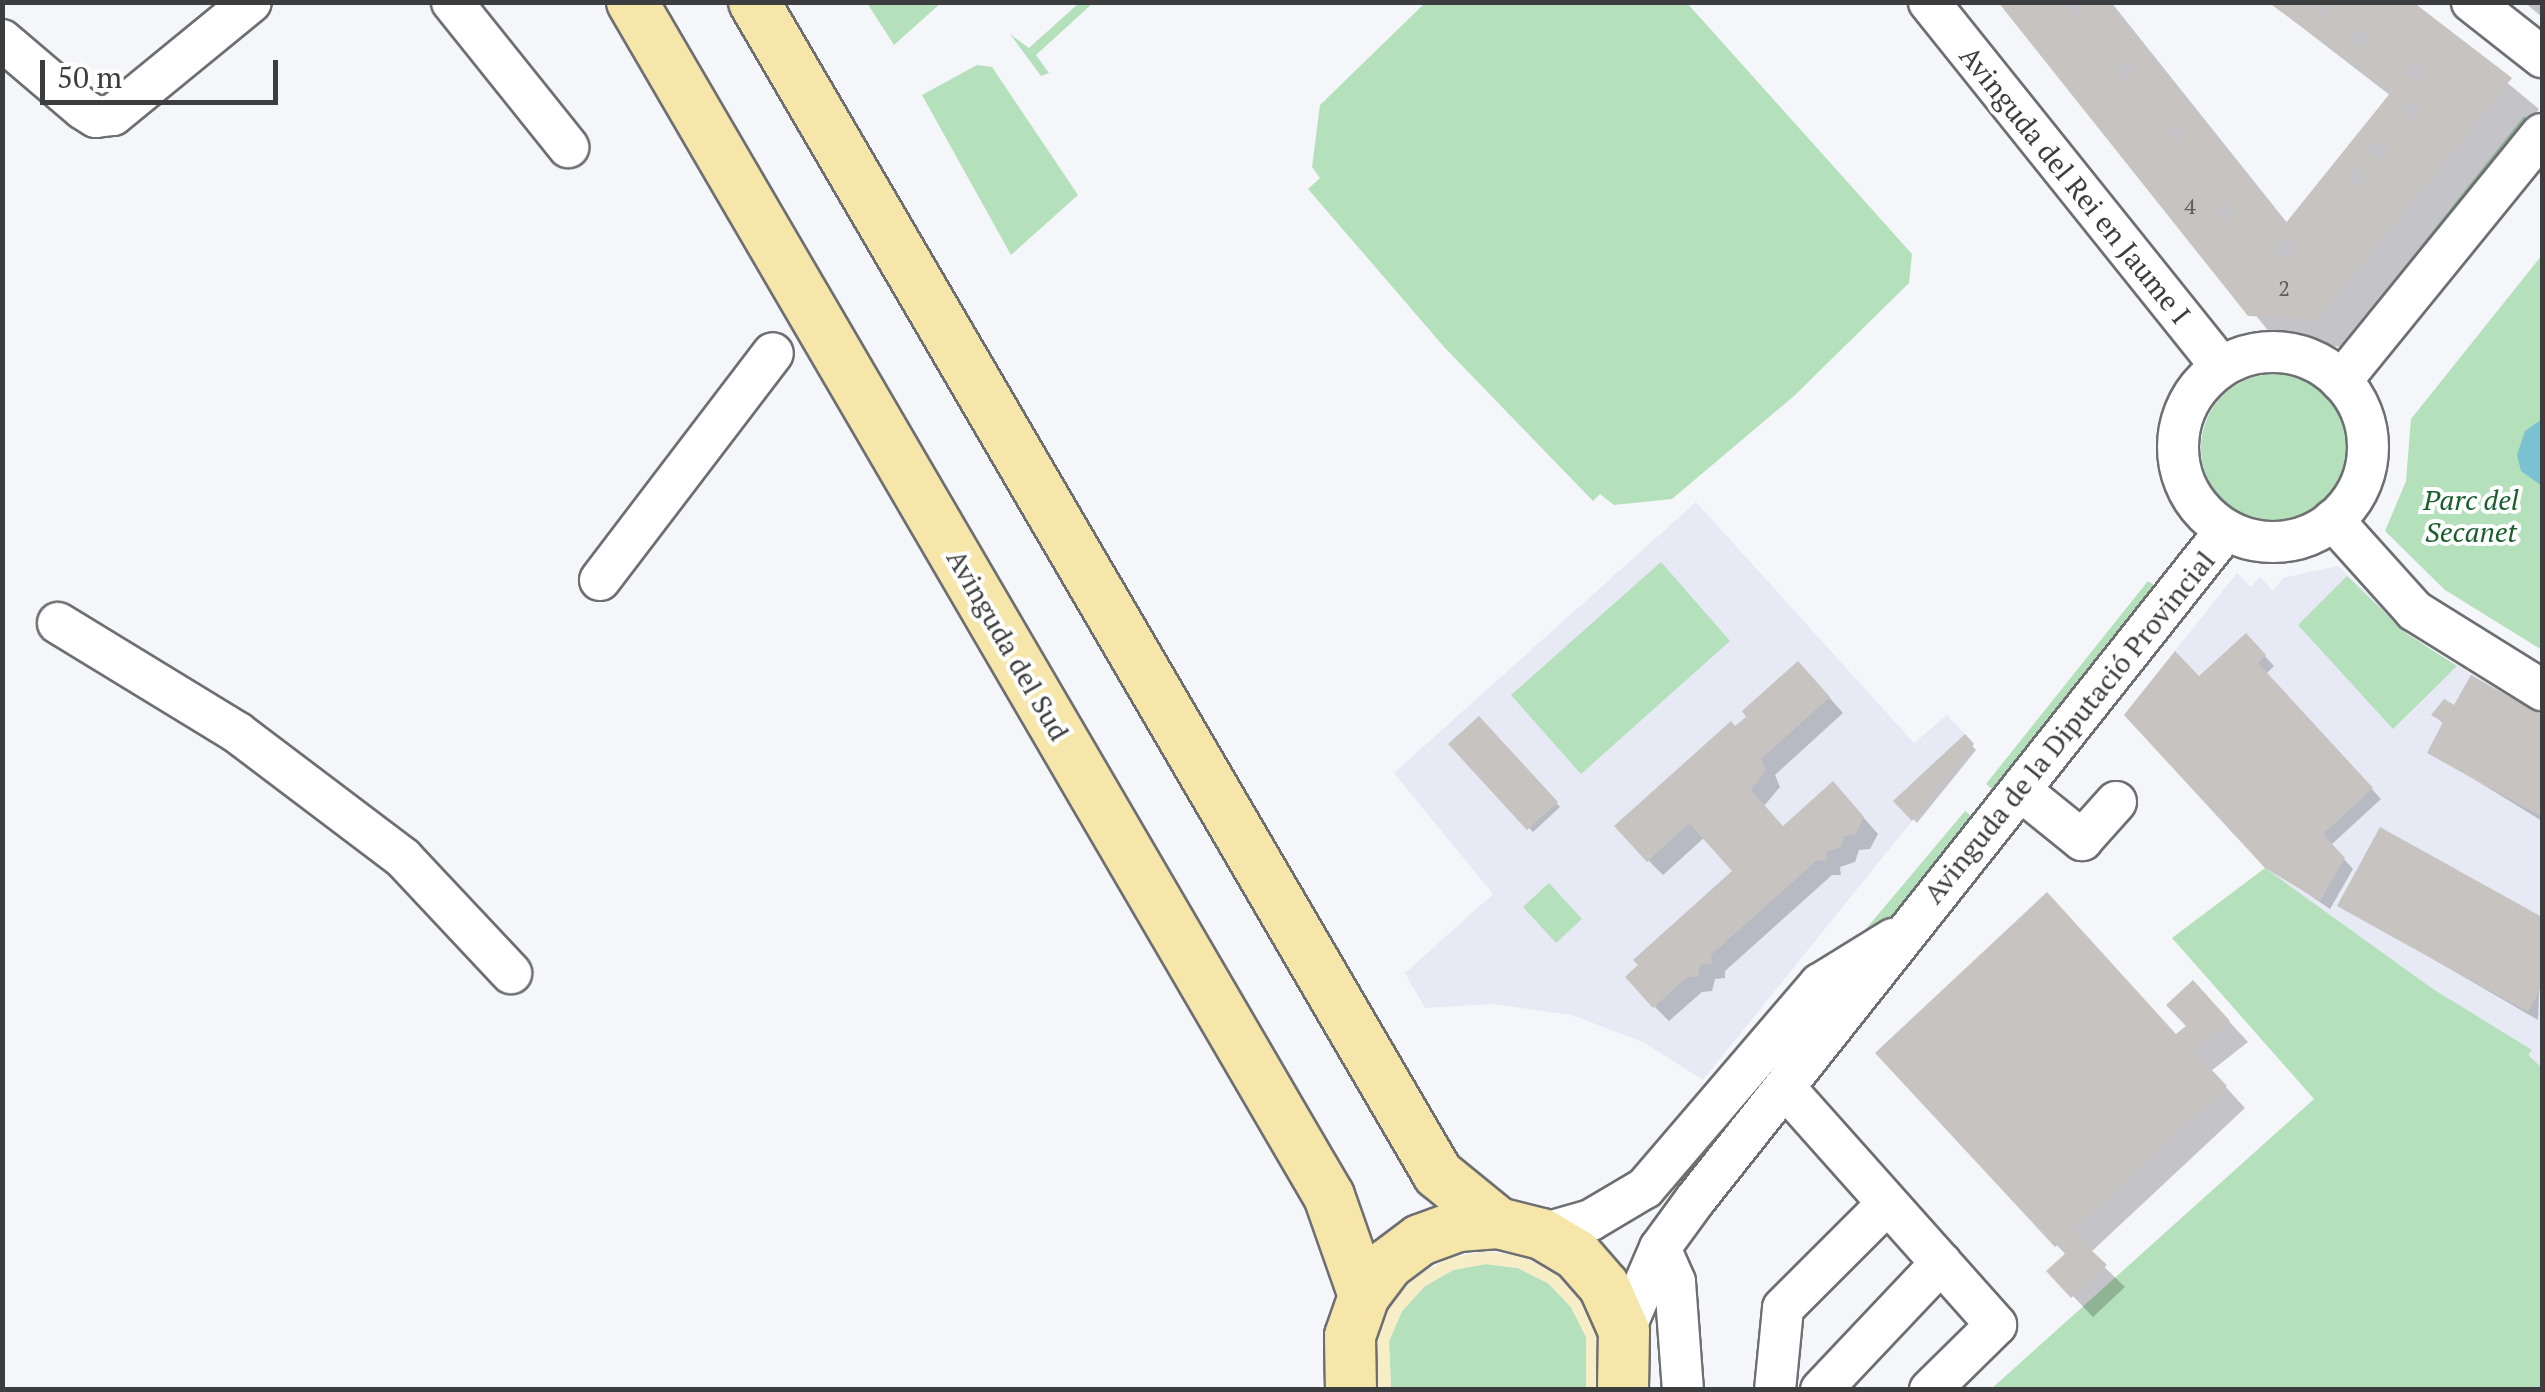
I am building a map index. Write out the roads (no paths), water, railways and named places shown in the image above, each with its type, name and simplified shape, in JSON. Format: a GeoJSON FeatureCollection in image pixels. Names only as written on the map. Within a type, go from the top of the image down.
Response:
{"type":"FeatureCollection","features":[{"type":"Feature","properties":{"kind":"main road","name":"Avinguda del Sud"},"geometry":{"type":"LineString","coordinates":[[632,2],[1329,1196],[1364,1296]]}},
{"type":"Feature","properties":{"kind":"main road"},"geometry":{"type":"LineString","coordinates":[[754,2],[1438,1174],[1520,1228],[1577,1255],[1604,1286],[1624,1331],[1623,1390]]}},
{"type":"Feature","properties":{"kind":"main road"},"geometry":{"type":"LineString","coordinates":[[1351,1390],[1350,1336],[1364,1296],[1388,1264],[1420,1240],[1458,1226],[1520,1228]]}},
{"type":"Feature","properties":{"kind":"street"},"geometry":{"type":"LineString","coordinates":[[2,40],[83,109],[96,116],[114,115],[251,2]]}},
{"type":"Feature","properties":{"kind":"street"},"geometry":{"type":"LineString","coordinates":[[452,2],[568,148]]}},
{"type":"Feature","properties":{"kind":"street","name":"Avinguda del Rei en Jaume I"},"geometry":{"type":"LineString","coordinates":[[1928,2],[2221,367]]}},
{"type":"Feature","properties":{"kind":"street"},"geometry":{"type":"LineString","coordinates":[[2472,2],[2542,57]]}},
{"type":"Feature","properties":{"kind":"street"},"geometry":{"type":"LineString","coordinates":[[2341,381],[2542,134]]}},
{"type":"Feature","properties":{"kind":"street"},"geometry":{"type":"LineString","coordinates":[[2284,352],[2325,367],[2341,381],[2363,416],[2368,456],[2361,482],[2334,520],[2290,541],[2268,542],[2226,530],[2188,491],[2178,436],[2192,398],[2221,367],[2240,357],[2284,352]]}},
{"type":"Feature","properties":{"kind":"street"},"geometry":{"type":"LineString","coordinates":[[600,580],[774,353]]}},
{"type":"Feature","properties":{"kind":"street"},"geometry":{"type":"LineString","coordinates":[[2334,520],[2415,612],[2542,690]]}},
{"type":"Feature","properties":{"kind":"street","name":"Avinguda de la Diputació Provincial"},"geometry":{"type":"LineString","coordinates":[[1624,1331],[1660,1248],[1911,923],[2226,530]]}},
{"type":"Feature","properties":{"kind":"street"},"geometry":{"type":"LineString","coordinates":[[58,623],[238,733],[403,858],[511,973]]}},
{"type":"Feature","properties":{"kind":"street"},"geometry":{"type":"LineString","coordinates":[[2020,790],[2082,840],[2116,802]]}},
{"type":"Feature","properties":{"kind":"street","name":"Avinguda de la Diputació Provincial"},"geometry":{"type":"LineString","coordinates":[[1520,1228],[1591,1220],[1645,1188],[1820,984],[1911,923]]}},
{"type":"Feature","properties":{"kind":"street"},"geometry":{"type":"LineString","coordinates":[[1786,1089],[1996,1325],[1930,1390]]}},
{"type":"Feature","properties":{"kind":"street"},"geometry":{"type":"LineString","coordinates":[[1775,1390],[1783,1308],[1887,1204]]}},
{"type":"Feature","properties":{"kind":"street"},"geometry":{"type":"LineString","coordinates":[[1660,1248],[1674,1282],[1684,1390]]}},
{"type":"Feature","properties":{"kind":"street"},"geometry":{"type":"LineString","coordinates":[[1821,1390],[1941,1263]]}},
{"type":"Feature","properties":{"kind":"water"},"geometry":{"type":"Polygon","coordinates":[[[2542,419],[2542,486],[2521,471],[2517,455],[2525,431],[2542,419]]]}},
{"type":"Feature","properties":{"kind":"park label","name":"Parc del Secanet"},"geometry":{"type":"Point","coordinates":[2471,516]}}]}
